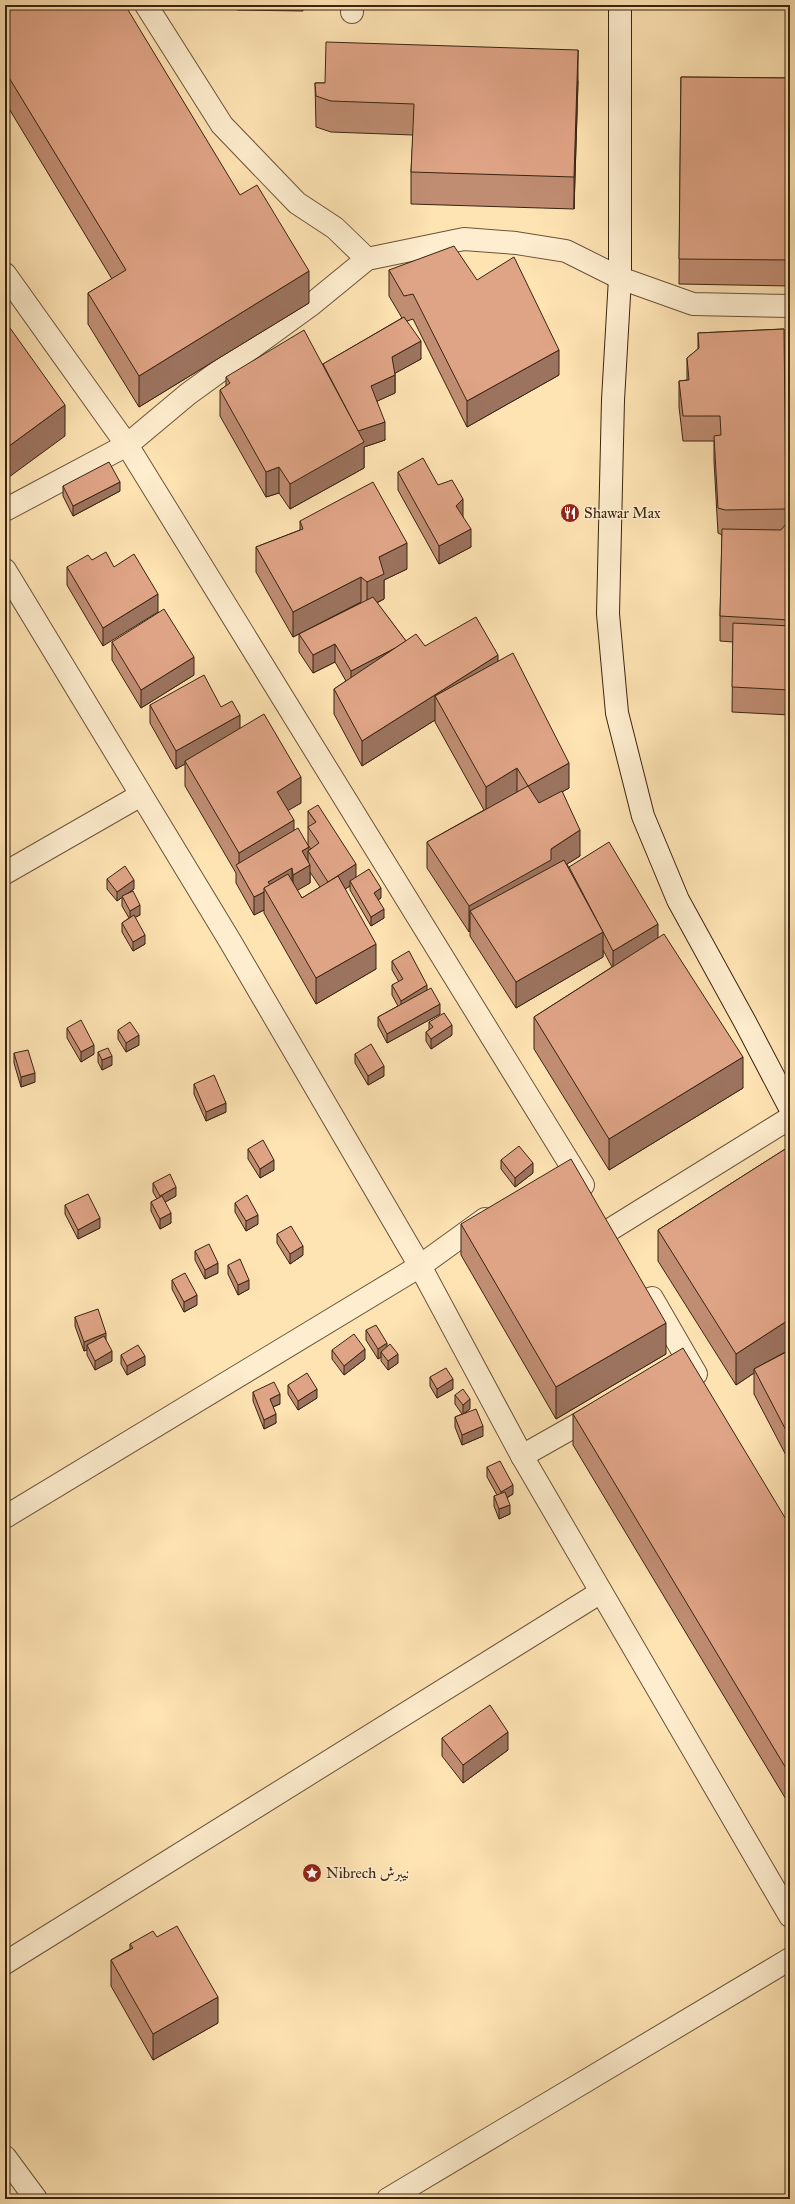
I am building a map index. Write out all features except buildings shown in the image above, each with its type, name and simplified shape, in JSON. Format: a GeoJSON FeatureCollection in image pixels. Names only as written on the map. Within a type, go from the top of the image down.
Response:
{"type":"FeatureCollection","features":[{"type":"Feature","properties":{"kind":"street"},"geometry":{"type":"LineString","coordinates":[[146,5],[222,125],[297,202],[335,228],[368,259]]}},
{"type":"Feature","properties":{"kind":"street"},"geometry":{"type":"LineString","coordinates":[[620,5],[620,278],[613,400],[608,614],[617,713],[643,816],[678,900],[790,1108]]}},
{"type":"Feature","properties":{"kind":"street"},"geometry":{"type":"LineString","coordinates":[[5,510],[127,445],[188,394],[312,304],[368,259],[464,238],[516,243],[566,251],[620,278],[693,304],[790,306]]}},
{"type":"Feature","properties":{"kind":"street"},"geometry":{"type":"LineString","coordinates":[[5,274],[127,445],[622,1248]]}},
{"type":"Feature","properties":{"kind":"street"},"geometry":{"type":"LineString","coordinates":[[5,570],[230,941],[420,1266],[522,1456],[790,1916]]}},
{"type":"Feature","properties":{"kind":"street"},"geometry":{"type":"LineString","coordinates":[[5,873],[141,795]]}},
{"type":"Feature","properties":{"kind":"street"},"geometry":{"type":"LineString","coordinates":[[611,1228],[790,1118]]}},
{"type":"Feature","properties":{"kind":"street"},"geometry":{"type":"LineString","coordinates":[[548,1174],[567,1160]]}},
{"type":"Feature","properties":{"kind":"street"},"geometry":{"type":"LineString","coordinates":[[5,1517],[420,1266],[503,1206]]}},
{"type":"Feature","properties":{"kind":"street"},"geometry":{"type":"LineString","coordinates":[[642,1282],[682,1366],[705,1388]]}},
{"type":"Feature","properties":{"kind":"street"},"geometry":{"type":"LineString","coordinates":[[522,1456],[612,1405]]}},
{"type":"Feature","properties":{"kind":"street"},"geometry":{"type":"LineString","coordinates":[[5,1963],[601,1592]]}},
{"type":"Feature","properties":{"kind":"street"},"geometry":{"type":"LineString","coordinates":[[388,2199],[790,1959]]}},
{"type":"Feature","properties":{"kind":"street"},"geometry":{"type":"LineString","coordinates":[[5,2157],[36,2199]]}},
{"type":"Feature","properties":{"kind":"place","name":"Shawar Max"},"geometry":{"type":"Point","coordinates":[570,513]}},
{"type":"Feature","properties":{"kind":"place","name":"Nibrech نيبرش"},"geometry":{"type":"Point","coordinates":[312,1873]}}]}
